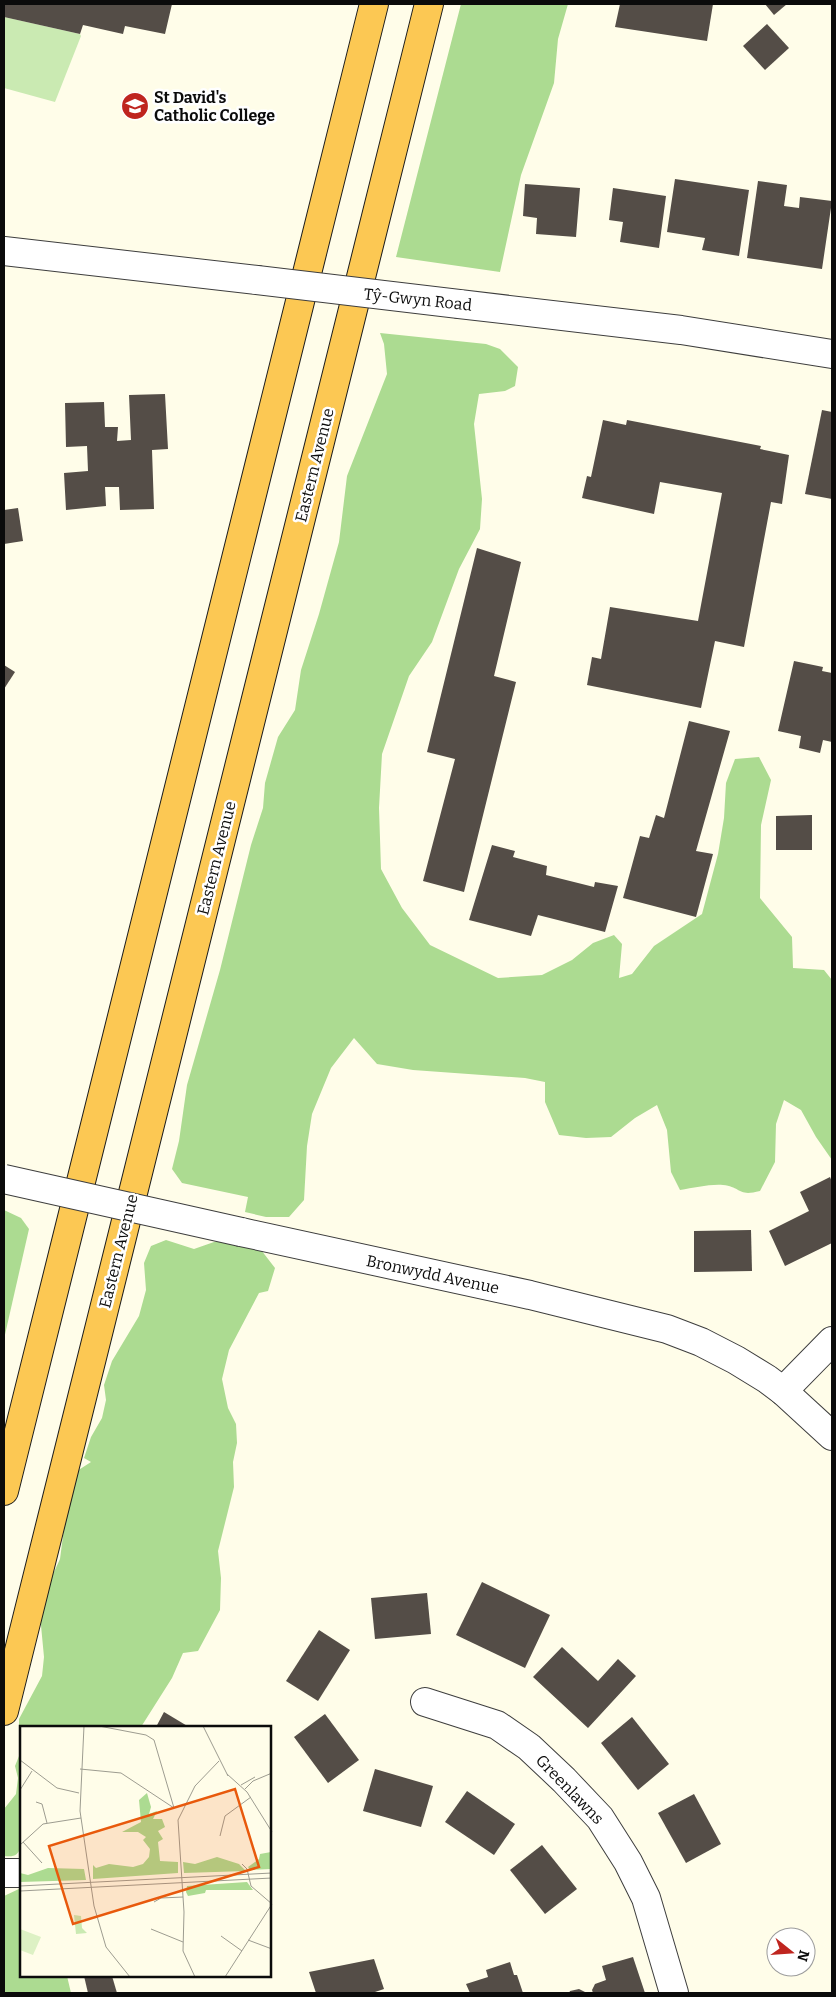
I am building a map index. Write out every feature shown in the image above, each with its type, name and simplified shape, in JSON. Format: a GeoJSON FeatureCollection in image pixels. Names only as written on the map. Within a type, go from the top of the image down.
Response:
{"type":"FeatureCollection","features":[{"type":"Feature","properties":{"kind":"highway"},"geometry":{"type":"LineString","coordinates":[[4,1491],[374,4]]}},
{"type":"Feature","properties":{"kind":"highway","name":"Eastern Avenue"},"geometry":{"type":"LineString","coordinates":[[4,1712],[429,4]]}},
{"type":"Feature","properties":{"kind":"street","name":"Tŷ-Gwyn Road"},"geometry":{"type":"LineString","coordinates":[[4,251],[663,328],[832,354]]}},
{"type":"Feature","properties":{"kind":"street","name":"Bronwydd Avenue"},"geometry":{"type":"LineString","coordinates":[[4,1179],[530,1295],[667,1329],[701,1342],[736,1360],[783,1391],[832,1436]]}},
{"type":"Feature","properties":{"kind":"street"},"geometry":{"type":"LineString","coordinates":[[783,1391],[832,1342]]}},
{"type":"Feature","properties":{"kind":"street","name":"Greenlawns"},"geometry":{"type":"LineString","coordinates":[[425,1702],[497,1725],[529,1747],[600,1818],[628,1862],[646,1898],[674,1993]]}},
{"type":"Feature","properties":{"kind":"green space"},"geometry":{"type":"Polygon","coordinates":[[[461,4],[568,4],[558,39],[554,83],[521,175],[500,272],[396,257],[461,4]]]}},
{"type":"Feature","properties":{"kind":"green space"},"geometry":{"type":"Polygon","coordinates":[[[4,17],[80,34],[81,36],[55,102],[4,88],[4,17]]]}},
{"type":"Feature","properties":{"kind":"green space"},"geometry":{"type":"Polygon","coordinates":[[[380,333],[486,344],[500,349],[518,367],[515,386],[505,391],[479,394],[474,424],[482,499],[480,529],[459,569],[432,642],[409,676],[382,754],[379,808],[381,869],[402,908],[430,945],[498,978],[542,975],[572,960],[593,943],[614,935],[622,944],[619,978],[632,974],[654,946],[702,914],[718,854],[724,818],[726,783],[735,759],[759,757],[771,780],[761,825],[760,898],[792,937],[793,968],[824,970],[832,980],[832,1160],[801,1110],[784,1100],[776,1124],[775,1162],[760,1191],[747,1193],[723,1185],[680,1190],[671,1172],[667,1130],[657,1105],[635,1118],[611,1137],[586,1138],[559,1135],[545,1102],[545,1082],[525,1078],[413,1070],[377,1064],[354,1038],[331,1068],[312,1114],[307,1146],[304,1200],[289,1217],[266,1217],[245,1212],[248,1197],[182,1183],[172,1169],[179,1141],[187,1085],[220,970],[251,845],[263,808],[265,783],[278,737],[295,710],[301,670],[339,542],[347,476],[387,374],[384,344],[380,333]]]}},
{"type":"Feature","properties":{"kind":"green space"},"geometry":{"type":"Polygon","coordinates":[[[4,1210],[21,1218],[29,1229],[4,1339],[4,1210]]]}},
{"type":"Feature","properties":{"kind":"green space"},"geometry":{"type":"Polygon","coordinates":[[[233,1239],[258,1246],[275,1268],[268,1291],[259,1293],[229,1350],[222,1379],[228,1408],[236,1424],[237,1443],[233,1462],[234,1487],[218,1551],[221,1578],[220,1610],[198,1651],[183,1653],[172,1678],[142,1726],[20,1726],[20,1735],[19,1719],[42,1676],[44,1657],[40,1615],[47,1587],[60,1559],[66,1513],[77,1471],[91,1462],[84,1458],[91,1437],[102,1418],[106,1400],[104,1385],[112,1361],[139,1316],[146,1290],[144,1263],[151,1246],[166,1240],[194,1249],[214,1242],[233,1239]]]}},
{"type":"Feature","properties":{"kind":"green space"},"geometry":{"type":"Polygon","coordinates":[[[20,1754],[20,1848],[15,1855],[4,1856],[4,1809],[16,1794],[18,1778],[15,1766],[20,1754]]]}},
{"type":"Feature","properties":{"kind":"green space"},"geometry":{"type":"Polygon","coordinates":[[[20,1888],[20,1977],[67,1977],[71,1993],[4,1993],[4,1896],[20,1888]]]}},
{"type":"Feature","properties":{"kind":"building"},"geometry":{"type":"Polygon","coordinates":[[[4,4],[172,4],[165,34],[125,26],[123,34],[83,25],[80,34],[4,17],[4,4]]]}},
{"type":"Feature","properties":{"kind":"building"},"geometry":{"type":"Polygon","coordinates":[[[620,4],[713,4],[707,41],[615,27],[620,4]]]}},
{"type":"Feature","properties":{"kind":"building"},"geometry":{"type":"Polygon","coordinates":[[[765,4],[787,4],[774,15],[765,4]]]}},
{"type":"Feature","properties":{"kind":"building"},"geometry":{"type":"Polygon","coordinates":[[[767,24],[789,48],[765,70],[743,46],[767,24]]]}},
{"type":"Feature","properties":{"kind":"building"},"geometry":{"type":"Polygon","coordinates":[[[675,179],[749,190],[739,256],[702,250],[705,238],[667,232],[675,179]]]}},
{"type":"Feature","properties":{"kind":"building"},"geometry":{"type":"Polygon","coordinates":[[[758,181],[787,185],[784,206],[799,208],[800,197],[832,201],[822,269],[747,258],[758,181]]]}},
{"type":"Feature","properties":{"kind":"building"},"geometry":{"type":"Polygon","coordinates":[[[525,184],[580,188],[576,237],[536,234],[537,218],[523,216],[525,184]]]}},
{"type":"Feature","properties":{"kind":"building"},"geometry":{"type":"Polygon","coordinates":[[[613,188],[666,196],[659,248],[620,242],[623,222],[609,220],[613,188]]]}},
{"type":"Feature","properties":{"kind":"building"},"geometry":{"type":"Polygon","coordinates":[[[165,394],[168,449],[152,450],[154,509],[120,510],[119,487],[105,487],[106,506],[66,510],[64,473],[88,471],[87,446],[66,447],[65,403],[104,402],[105,427],[118,427],[117,441],[131,440],[129,395],[165,394]]]}},
{"type":"Feature","properties":{"kind":"building"},"geometry":{"type":"Polygon","coordinates":[[[822,410],[832,412],[832,499],[805,494],[822,410]]]}},
{"type":"Feature","properties":{"kind":"building"},"geometry":{"type":"Polygon","coordinates":[[[603,420],[626,425],[627,420],[761,446],[760,449],[789,455],[782,504],[771,502],[744,647],[715,641],[701,708],[587,685],[592,657],[601,659],[610,607],[698,621],[722,493],[660,482],[654,514],[582,498],[587,476],[591,477],[603,420]]]}},
{"type":"Feature","properties":{"kind":"building"},"geometry":{"type":"Polygon","coordinates":[[[18,508],[23,541],[4,544],[4,510],[18,508]]]}},
{"type":"Feature","properties":{"kind":"building"},"geometry":{"type":"Polygon","coordinates":[[[477,548],[521,562],[494,676],[516,682],[464,892],[423,881],[455,759],[427,752],[477,548]]]}},
{"type":"Feature","properties":{"kind":"building"},"geometry":{"type":"Polygon","coordinates":[[[794,661],[823,667],[822,671],[832,673],[832,742],[823,740],[820,753],[799,748],[801,736],[778,731],[794,661]]]}},
{"type":"Feature","properties":{"kind":"building"},"geometry":{"type":"Polygon","coordinates":[[[4,665],[15,672],[4,689],[4,665]]]}},
{"type":"Feature","properties":{"kind":"building"},"geometry":{"type":"Polygon","coordinates":[[[689,721],[730,731],[696,851],[713,854],[696,917],[623,898],[640,836],[649,838],[656,815],[664,818],[689,721]]]}},
{"type":"Feature","properties":{"kind":"building"},"geometry":{"type":"Polygon","coordinates":[[[812,815],[812,850],[776,850],[776,816],[812,815]]]}},
{"type":"Feature","properties":{"kind":"building"},"geometry":{"type":"Polygon","coordinates":[[[492,845],[515,851],[513,857],[547,866],[546,875],[594,887],[595,882],[618,886],[605,932],[538,915],[531,936],[469,920],[492,845]]]}},
{"type":"Feature","properties":{"kind":"building"},"geometry":{"type":"Polygon","coordinates":[[[830,1177],[832,1182],[832,1243],[785,1266],[769,1231],[809,1211],[800,1192],[830,1177]]]}},
{"type":"Feature","properties":{"kind":"building"},"geometry":{"type":"Polygon","coordinates":[[[751,1230],[752,1271],[694,1272],[694,1231],[751,1230]]]}},
{"type":"Feature","properties":{"kind":"building"},"geometry":{"type":"Polygon","coordinates":[[[482,1582],[550,1615],[525,1668],[456,1635],[482,1582]]]}},
{"type":"Feature","properties":{"kind":"building"},"geometry":{"type":"Polygon","coordinates":[[[427,1593],[431,1634],[375,1639],[371,1598],[427,1593]]]}},
{"type":"Feature","properties":{"kind":"building"},"geometry":{"type":"Polygon","coordinates":[[[319,1630],[350,1650],[318,1701],[286,1681],[319,1630]]]}},
{"type":"Feature","properties":{"kind":"building"},"geometry":{"type":"Polygon","coordinates":[[[562,1647],[598,1681],[618,1659],[636,1676],[588,1728],[533,1677],[562,1647]]]}},
{"type":"Feature","properties":{"kind":"building"},"geometry":{"type":"Polygon","coordinates":[[[164,1712],[187,1726],[157,1726],[164,1712]]]}},
{"type":"Feature","properties":{"kind":"building"},"geometry":{"type":"Polygon","coordinates":[[[325,1714],[359,1760],[328,1783],[294,1737],[325,1714]]]}},
{"type":"Feature","properties":{"kind":"building"},"geometry":{"type":"Polygon","coordinates":[[[632,1717],[669,1764],[638,1790],[601,1743],[632,1717]]]}},
{"type":"Feature","properties":{"kind":"building"},"geometry":{"type":"Polygon","coordinates":[[[375,1769],[433,1786],[421,1827],[363,1811],[375,1769]]]}},
{"type":"Feature","properties":{"kind":"building"},"geometry":{"type":"Polygon","coordinates":[[[467,1791],[515,1824],[494,1855],[445,1822],[467,1791]]]}},
{"type":"Feature","properties":{"kind":"building"},"geometry":{"type":"Polygon","coordinates":[[[694,1794],[721,1844],[686,1863],[658,1813],[694,1794]]]}},
{"type":"Feature","properties":{"kind":"building"},"geometry":{"type":"Polygon","coordinates":[[[542,1845],[577,1889],[545,1914],[510,1870],[542,1845]]]}},
{"type":"Feature","properties":{"kind":"building"},"geometry":{"type":"Polygon","coordinates":[[[633,1957],[645,1993],[593,1993],[592,1990],[595,1984],[606,1980],[602,1966],[633,1957]]]}},
{"type":"Feature","properties":{"kind":"building"},"geometry":{"type":"Polygon","coordinates":[[[374,1959],[384,1989],[372,1993],[316,1993],[309,1972],[374,1959]]]}},
{"type":"Feature","properties":{"kind":"building"},"geometry":{"type":"Polygon","coordinates":[[[510,1962],[523,1993],[470,1993],[466,1984],[488,1977],[486,1970],[510,1962]]]}},
{"type":"Feature","properties":{"kind":"building"},"geometry":{"type":"Polygon","coordinates":[[[84,1977],[112,1977],[117,1993],[88,1993],[84,1977]]]}},
{"type":"Feature","properties":{"kind":"building"},"geometry":{"type":"Polygon","coordinates":[[[579,1989],[587,1993],[569,1993],[570,1991],[579,1989]]]}},
{"type":"Feature","properties":{"kind":"place","name":"St David's Catholic College"},"geometry":{"type":"Point","coordinates":[135,106]}}]}
